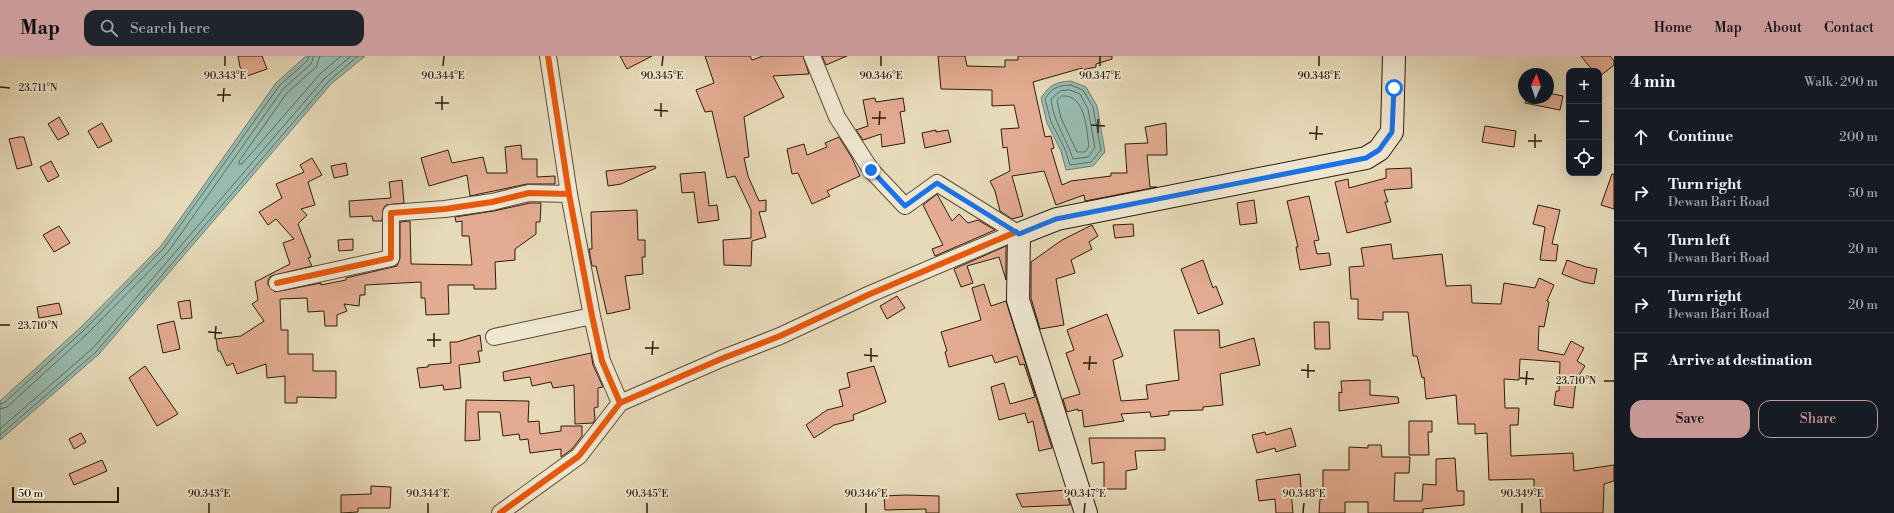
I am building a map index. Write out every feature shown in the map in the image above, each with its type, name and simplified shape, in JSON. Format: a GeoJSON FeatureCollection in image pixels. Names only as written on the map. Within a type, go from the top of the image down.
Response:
{"type":"FeatureCollection","features":[{"type":"Feature","properties":{"kind":"main road"},"geometry":{"type":"LineString","coordinates":[[1086,513],[1018,300],[1017,233],[1056,219],[1366,158],[1379,150],[1392,132],[1394,56]]}},
{"type":"Feature","properties":{"kind":"street"},"geometry":{"type":"LineString","coordinates":[[548,56],[569,194],[592,316],[602,361],[620,403]]}},
{"type":"Feature","properties":{"kind":"street"},"geometry":{"type":"LineString","coordinates":[[812,56],[837,116],[871,170],[905,206],[937,183],[1017,233]]}},
{"type":"Feature","properties":{"kind":"street"},"geometry":{"type":"LineString","coordinates":[[277,283],[391,258],[391,213],[492,202],[529,194],[569,194]]}},
{"type":"Feature","properties":{"kind":"street"},"geometry":{"type":"LineString","coordinates":[[500,513],[579,456],[620,403],[721,359],[780,336],[870,294],[1017,233]]}},
{"type":"Feature","properties":{"kind":"street"},"geometry":{"type":"LineString","coordinates":[[494,338],[592,316]]}},
{"type":"Feature","properties":{"kind":"water"},"geometry":{"type":"Polygon","coordinates":[[[306,56],[365,56],[331,84],[99,354],[0,440],[0,401],[81,327],[161,246],[276,83],[306,56]]]}},
{"type":"Feature","properties":{"kind":"water"},"geometry":{"type":"Polygon","coordinates":[[[1071,81],[1086,87],[1097,106],[1105,152],[1093,166],[1066,170],[1061,151],[1047,123],[1041,98],[1053,85],[1071,81]]]}},
{"type":"Feature","properties":{"kind":"building"},"geometry":{"type":"Polygon","coordinates":[[[238,56],[262,56],[267,69],[247,76],[240,67],[238,56]]]}},
{"type":"Feature","properties":{"kind":"building"},"geometry":{"type":"Polygon","coordinates":[[[620,56],[652,56],[627,69],[620,56]]]}},
{"type":"Feature","properties":{"kind":"building"},"geometry":{"type":"Polygon","coordinates":[[[705,56],[750,56],[752,60],[763,56],[803,56],[809,74],[773,76],[784,97],[744,117],[749,157],[744,158],[748,176],[759,201],[766,200],[766,211],[759,212],[766,237],[752,241],[751,266],[724,265],[723,240],[751,238],[751,210],[735,176],[727,178],[712,111],[705,112],[696,90],[714,83],[705,56]]]}},
{"type":"Feature","properties":{"kind":"building"},"geometry":{"type":"Polygon","coordinates":[[[822,56],[847,56],[826,65],[822,56]]]}},
{"type":"Feature","properties":{"kind":"building"},"geometry":{"type":"Polygon","coordinates":[[[938,56],[965,56],[967,66],[1005,67],[1005,60],[1018,60],[1018,56],[1112,56],[1112,59],[1096,64],[1096,67],[1082,70],[1082,68],[1033,82],[1045,137],[1051,136],[1054,148],[1051,149],[1062,185],[1071,181],[1111,176],[1111,173],[1127,173],[1125,144],[1148,143],[1145,127],[1166,123],[1167,155],[1147,155],[1150,187],[1157,187],[1085,201],[1084,195],[1056,205],[1044,171],[1012,176],[1023,216],[1012,219],[1000,211],[995,191],[990,181],[1010,171],[1007,147],[1003,148],[1001,129],[1019,128],[1014,105],[992,106],[992,90],[941,89],[938,56]]]}},
{"type":"Feature","properties":{"kind":"building"},"geometry":{"type":"Polygon","coordinates":[[[1581,56],[1610,56],[1614,61],[1614,65],[1602,75],[1602,68],[1591,68],[1581,56]]]}},
{"type":"Feature","properties":{"kind":"building"},"geometry":{"type":"Polygon","coordinates":[[[1554,94],[1563,96],[1560,110],[1530,104],[1554,104],[1554,94]]]}},
{"type":"Feature","properties":{"kind":"building"},"geometry":{"type":"Polygon","coordinates":[[[875,98],[876,102],[903,98],[905,111],[900,112],[905,143],[882,147],[881,134],[863,140],[856,130],[868,126],[863,100],[875,98]]]}},
{"type":"Feature","properties":{"kind":"building"},"geometry":{"type":"Polygon","coordinates":[[[59,117],[69,134],[58,140],[48,124],[59,117]]]}},
{"type":"Feature","properties":{"kind":"building"},"geometry":{"type":"Polygon","coordinates":[[[102,123],[112,141],[98,148],[88,131],[102,123]]]}},
{"type":"Feature","properties":{"kind":"building"},"geometry":{"type":"Polygon","coordinates":[[[1485,126],[1516,131],[1514,147],[1482,142],[1485,126]]]}},
{"type":"Feature","properties":{"kind":"building"},"geometry":{"type":"Polygon","coordinates":[[[936,130],[936,132],[948,130],[951,142],[925,148],[922,133],[936,130]]]}},
{"type":"Feature","properties":{"kind":"building"},"geometry":{"type":"Polygon","coordinates":[[[24,137],[32,165],[17,169],[9,139],[24,137]]]}},
{"type":"Feature","properties":{"kind":"building"},"geometry":{"type":"Polygon","coordinates":[[[839,137],[852,158],[860,176],[827,191],[830,196],[812,204],[798,173],[792,174],[787,149],[804,144],[807,155],[827,147],[825,143],[839,137]]]}},
{"type":"Feature","properties":{"kind":"building"},"geometry":{"type":"Polygon","coordinates":[[[521,145],[522,159],[537,159],[537,177],[555,176],[555,184],[527,184],[470,196],[467,175],[429,186],[421,158],[448,150],[452,163],[483,157],[487,173],[507,173],[505,147],[521,145]]]}},
{"type":"Feature","properties":{"kind":"building"},"geometry":{"type":"Polygon","coordinates":[[[312,158],[322,175],[308,182],[315,205],[301,209],[307,215],[298,224],[311,257],[308,258],[312,266],[271,276],[268,280],[268,285],[275,292],[321,283],[321,285],[346,280],[346,278],[397,266],[400,258],[400,222],[410,221],[411,264],[472,265],[469,236],[462,236],[462,221],[456,222],[455,217],[494,211],[530,203],[541,203],[540,222],[536,222],[536,234],[515,249],[515,260],[495,262],[496,289],[474,289],[474,285],[448,285],[449,314],[426,315],[425,298],[421,298],[421,282],[365,285],[365,295],[360,295],[359,306],[344,304],[347,311],[337,315],[337,326],[325,326],[324,311],[308,312],[307,298],[280,299],[281,330],[288,330],[288,354],[313,354],[313,371],[336,371],[336,398],[297,397],[297,403],[285,403],[285,376],[267,378],[266,364],[237,374],[233,363],[227,366],[220,351],[218,351],[216,339],[241,336],[264,321],[252,304],[258,300],[255,282],[290,264],[283,243],[294,239],[276,219],[268,225],[259,212],[282,198],[276,184],[304,172],[300,165],[312,158]]]}},
{"type":"Feature","properties":{"kind":"building"},"geometry":{"type":"Polygon","coordinates":[[[51,161],[59,176],[48,182],[40,167],[51,161]]]}},
{"type":"Feature","properties":{"kind":"building"},"geometry":{"type":"Polygon","coordinates":[[[346,163],[348,175],[334,178],[331,166],[346,163]]]}},
{"type":"Feature","properties":{"kind":"building"},"geometry":{"type":"Polygon","coordinates":[[[655,166],[656,168],[621,184],[608,186],[606,171],[655,166]]]}},
{"type":"Feature","properties":{"kind":"building"},"geometry":{"type":"Polygon","coordinates":[[[1411,168],[1412,188],[1384,190],[1388,202],[1385,202],[1391,222],[1347,233],[1335,182],[1348,179],[1349,188],[1386,178],[1386,169],[1411,168]]]}},
{"type":"Feature","properties":{"kind":"building"},"geometry":{"type":"Polygon","coordinates":[[[705,172],[709,206],[717,205],[719,220],[698,223],[694,192],[682,193],[680,174],[705,172]]]}},
{"type":"Feature","properties":{"kind":"building"},"geometry":{"type":"Polygon","coordinates":[[[1612,174],[1614,174],[1614,209],[1601,205],[1612,174]]]}},
{"type":"Feature","properties":{"kind":"building"},"geometry":{"type":"Polygon","coordinates":[[[402,180],[404,203],[386,205],[383,209],[382,221],[373,221],[372,216],[350,217],[349,201],[391,198],[389,182],[402,180]]]}},
{"type":"Feature","properties":{"kind":"building"},"geometry":{"type":"Polygon","coordinates":[[[937,194],[952,221],[959,214],[968,223],[978,220],[995,230],[935,256],[932,249],[943,245],[923,205],[937,194]]]}},
{"type":"Feature","properties":{"kind":"building"},"geometry":{"type":"Polygon","coordinates":[[[1309,196],[1319,240],[1314,241],[1317,254],[1329,253],[1331,265],[1300,270],[1296,247],[1298,247],[1287,201],[1309,196]]]}},
{"type":"Feature","properties":{"kind":"building"},"geometry":{"type":"Polygon","coordinates":[[[1254,200],[1257,223],[1240,225],[1237,203],[1254,200]]]}},
{"type":"Feature","properties":{"kind":"building"},"geometry":{"type":"Polygon","coordinates":[[[1538,205],[1560,210],[1552,244],[1558,245],[1556,261],[1540,260],[1545,227],[1533,224],[1538,205]]]}},
{"type":"Feature","properties":{"kind":"building"},"geometry":{"type":"Polygon","coordinates":[[[637,210],[638,240],[645,240],[645,257],[642,257],[643,274],[625,276],[630,309],[607,314],[596,266],[592,266],[589,249],[592,249],[591,212],[637,210]]]}},
{"type":"Feature","properties":{"kind":"building"},"geometry":{"type":"Polygon","coordinates":[[[1133,224],[1134,236],[1115,238],[1113,225],[1133,224]]]}},
{"type":"Feature","properties":{"kind":"building"},"geometry":{"type":"Polygon","coordinates":[[[1092,225],[1098,236],[1089,242],[1092,249],[1071,260],[1075,273],[1056,279],[1064,325],[1040,329],[1031,298],[1031,262],[1062,240],[1092,225]]]}},
{"type":"Feature","properties":{"kind":"building"},"geometry":{"type":"Polygon","coordinates":[[[59,226],[70,243],[54,252],[43,235],[59,226]]]}},
{"type":"Feature","properties":{"kind":"building"},"geometry":{"type":"Polygon","coordinates":[[[353,239],[353,250],[339,251],[338,240],[353,239]]]}},
{"type":"Feature","properties":{"kind":"building"},"geometry":{"type":"Polygon","coordinates":[[[1391,244],[1393,259],[1442,254],[1446,286],[1471,285],[1472,303],[1501,304],[1504,283],[1535,288],[1539,278],[1554,285],[1547,301],[1549,302],[1544,327],[1539,326],[1538,350],[1564,355],[1571,341],[1584,348],[1577,361],[1585,366],[1576,380],[1573,408],[1554,405],[1556,391],[1559,391],[1560,362],[1520,359],[1519,380],[1504,379],[1505,408],[1519,408],[1518,425],[1510,425],[1511,456],[1573,453],[1574,471],[1614,465],[1614,481],[1604,484],[1603,513],[1541,513],[1540,495],[1534,494],[1534,479],[1489,480],[1487,433],[1475,434],[1475,424],[1458,424],[1456,395],[1426,399],[1424,377],[1422,378],[1417,356],[1413,356],[1408,312],[1383,312],[1383,320],[1358,319],[1358,299],[1351,299],[1349,267],[1364,266],[1361,248],[1391,244]]]}},
{"type":"Feature","properties":{"kind":"building"},"geometry":{"type":"Polygon","coordinates":[[[1006,246],[1006,280],[999,257],[967,266],[973,283],[961,287],[954,269],[1006,246]]]}},
{"type":"Feature","properties":{"kind":"building"},"geometry":{"type":"Polygon","coordinates":[[[1203,260],[1213,288],[1216,286],[1223,304],[1198,314],[1181,269],[1203,260]]]}},
{"type":"Feature","properties":{"kind":"building"},"geometry":{"type":"Polygon","coordinates":[[[1567,260],[1586,267],[1597,269],[1594,284],[1583,282],[1562,274],[1567,260]]]}},
{"type":"Feature","properties":{"kind":"building"},"geometry":{"type":"Polygon","coordinates":[[[984,284],[991,306],[1006,301],[1052,448],[1039,451],[1033,421],[1028,423],[1025,413],[999,420],[991,387],[1004,383],[1010,404],[1035,397],[1024,364],[1020,365],[1017,356],[995,363],[992,355],[949,367],[945,352],[947,351],[941,332],[981,320],[972,288],[984,284]]]}},
{"type":"Feature","properties":{"kind":"building"},"geometry":{"type":"Polygon","coordinates":[[[897,296],[905,308],[887,319],[880,306],[897,296]]]}},
{"type":"Feature","properties":{"kind":"building"},"geometry":{"type":"Polygon","coordinates":[[[190,300],[192,318],[181,319],[178,302],[190,300]]]}},
{"type":"Feature","properties":{"kind":"building"},"geometry":{"type":"Polygon","coordinates":[[[59,303],[62,314],[39,318],[37,307],[59,303]]]}},
{"type":"Feature","properties":{"kind":"building"},"geometry":{"type":"Polygon","coordinates":[[[1107,314],[1123,356],[1113,360],[1121,401],[1148,399],[1146,385],[1179,380],[1174,330],[1219,330],[1220,348],[1254,338],[1260,365],[1220,374],[1223,405],[1203,407],[1203,410],[1169,411],[1169,415],[1151,417],[1150,412],[1121,414],[1124,421],[1084,427],[1082,410],[1078,411],[1078,409],[1067,412],[1063,399],[1080,394],[1066,353],[1074,350],[1067,330],[1107,314]]]}},
{"type":"Feature","properties":{"kind":"building"},"geometry":{"type":"Polygon","coordinates":[[[174,321],[180,349],[163,353],[157,325],[174,321]]]}},
{"type":"Feature","properties":{"kind":"building"},"geometry":{"type":"Polygon","coordinates":[[[1314,322],[1329,322],[1330,349],[1315,349],[1314,322]]]}},
{"type":"Feature","properties":{"kind":"building"},"geometry":{"type":"Polygon","coordinates":[[[480,335],[482,351],[478,351],[480,362],[459,365],[461,388],[444,390],[443,385],[420,388],[417,368],[428,367],[428,365],[451,363],[450,342],[457,342],[480,335]]]}},
{"type":"Feature","properties":{"kind":"building"},"geometry":{"type":"Polygon","coordinates":[[[591,353],[593,365],[603,387],[598,388],[598,407],[594,408],[595,419],[593,423],[575,424],[574,385],[553,388],[551,382],[532,386],[530,377],[504,381],[503,372],[591,353]]]}},
{"type":"Feature","properties":{"kind":"building"},"geometry":{"type":"Polygon","coordinates":[[[145,366],[178,414],[157,426],[129,378],[145,366]]]}},
{"type":"Feature","properties":{"kind":"building"},"geometry":{"type":"Polygon","coordinates":[[[874,366],[886,402],[853,415],[854,420],[834,425],[814,438],[806,425],[827,410],[843,406],[839,390],[850,387],[847,373],[874,366]]]}},
{"type":"Feature","properties":{"kind":"building"},"geometry":{"type":"Polygon","coordinates":[[[1370,380],[1370,395],[1398,397],[1399,403],[1339,411],[1339,392],[1342,393],[1341,381],[1370,380]]]}},
{"type":"Feature","properties":{"kind":"building"},"geometry":{"type":"Polygon","coordinates":[[[466,400],[529,401],[528,422],[539,421],[540,434],[561,431],[561,426],[582,426],[582,436],[572,449],[561,457],[561,449],[530,453],[528,439],[520,440],[519,434],[503,436],[500,412],[478,412],[480,440],[465,441],[466,400]]]}},
{"type":"Feature","properties":{"kind":"building"},"geometry":{"type":"Polygon","coordinates":[[[1409,421],[1432,421],[1432,432],[1428,432],[1429,455],[1409,455],[1409,421]]]}},
{"type":"Feature","properties":{"kind":"building"},"geometry":{"type":"Polygon","coordinates":[[[1291,428],[1296,446],[1276,452],[1275,448],[1257,453],[1252,435],[1265,432],[1266,435],[1291,428]]]}},
{"type":"Feature","properties":{"kind":"building"},"geometry":{"type":"Polygon","coordinates":[[[81,433],[86,442],[74,449],[69,439],[81,433]]]}},
{"type":"Feature","properties":{"kind":"building"},"geometry":{"type":"Polygon","coordinates":[[[1089,438],[1165,438],[1165,450],[1135,451],[1137,469],[1126,471],[1126,489],[1104,489],[1104,462],[1092,464],[1089,438]]]}},
{"type":"Feature","properties":{"kind":"building"},"geometry":{"type":"Polygon","coordinates":[[[1368,445],[1381,445],[1382,457],[1410,457],[1409,473],[1395,473],[1394,501],[1422,501],[1423,484],[1436,485],[1436,459],[1455,458],[1457,491],[1464,491],[1464,505],[1423,509],[1423,513],[1368,513],[1368,502],[1345,502],[1345,513],[1319,513],[1320,499],[1323,499],[1323,470],[1349,470],[1349,447],[1368,448],[1368,445]]]}},
{"type":"Feature","properties":{"kind":"building"},"geometry":{"type":"Polygon","coordinates":[[[102,460],[107,471],[74,485],[69,474],[102,460]]]}},
{"type":"Feature","properties":{"kind":"building"},"geometry":{"type":"Polygon","coordinates":[[[1300,474],[1301,490],[1291,491],[1293,513],[1276,513],[1275,499],[1259,501],[1256,480],[1300,474]]]}},
{"type":"Feature","properties":{"kind":"building"},"geometry":{"type":"Polygon","coordinates":[[[371,486],[391,487],[390,508],[358,508],[358,512],[341,513],[341,495],[371,494],[371,486]]]}},
{"type":"Feature","properties":{"kind":"building"},"geometry":{"type":"Polygon","coordinates":[[[1066,490],[1070,505],[1022,507],[1016,494],[1066,490]]]}},
{"type":"Feature","properties":{"kind":"building"},"geometry":{"type":"Polygon","coordinates":[[[884,496],[939,496],[939,513],[926,513],[926,509],[885,510],[884,496]]]}},
{"type":"Feature","properties":{"kind":"cycle path"},"geometry":{"type":"LineString","coordinates":[[548,56],[569,194],[592,316],[602,361],[620,403]]}},
{"type":"Feature","properties":{"kind":"cycle path"},"geometry":{"type":"LineString","coordinates":[[277,283],[391,258],[391,213],[445,209],[492,202],[529,193],[569,194]]}},
{"type":"Feature","properties":{"kind":"cycle path"},"geometry":{"type":"LineString","coordinates":[[500,513],[579,456],[620,403],[721,359],[780,336],[870,294],[1016,232]]}},
{"type":"Feature","properties":{"kind":"route"},"geometry":{"type":"LineString","coordinates":[[871,170],[905,206],[937,183],[1019,234],[1056,219],[1366,158],[1379,150],[1392,132],[1394,88]]}}]}
